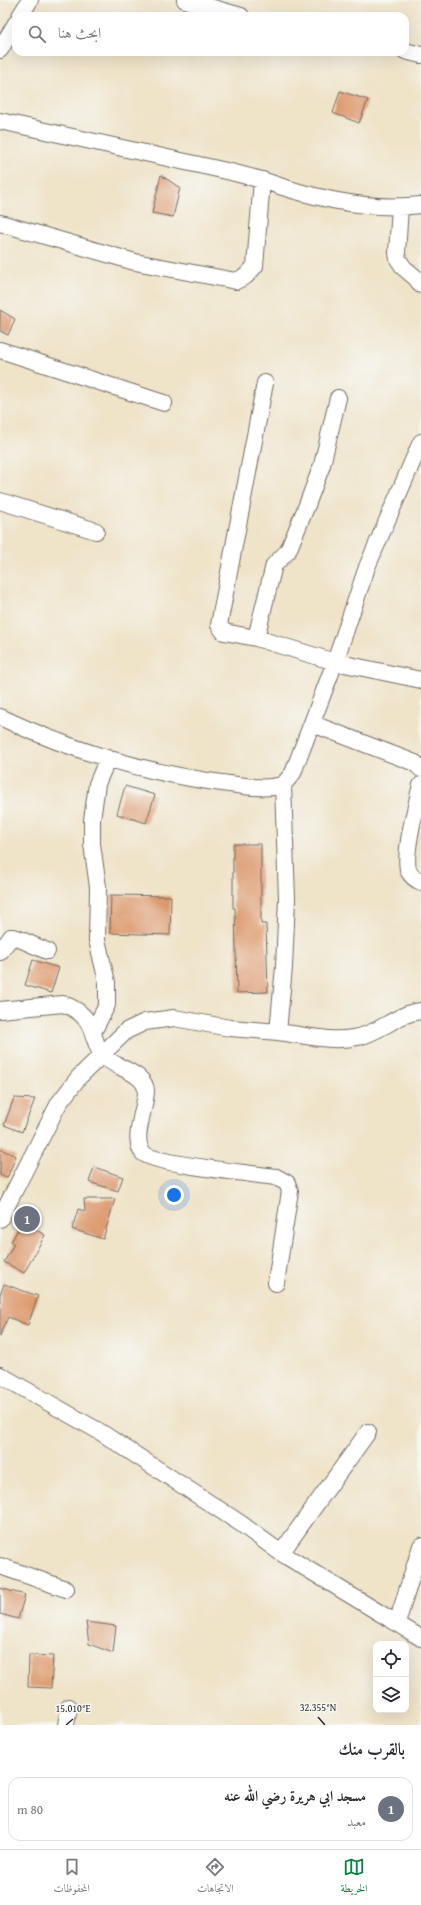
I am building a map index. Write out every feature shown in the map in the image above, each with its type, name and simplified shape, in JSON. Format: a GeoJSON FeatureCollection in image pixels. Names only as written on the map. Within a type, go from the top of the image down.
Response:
{"type":"FeatureCollection","features":[{"type":"Feature","properties":{"kind":"street"},"geometry":{"type":"LineString","coordinates":[[22,12],[30,0]]}},
{"type":"Feature","properties":{"kind":"street"},"geometry":{"type":"LineString","coordinates":[[185,0],[227,12]]}},
{"type":"Feature","properties":{"kind":"street"},"geometry":{"type":"LineString","coordinates":[[0,50],[12,30]]}},
{"type":"Feature","properties":{"kind":"street"},"geometry":{"type":"LineString","coordinates":[[409,52],[421,55]]}},
{"type":"Feature","properties":{"kind":"street"},"geometry":{"type":"LineString","coordinates":[[0,121],[231,172],[302,192],[354,203],[400,207],[421,205]]}},
{"type":"Feature","properties":{"kind":"street"},"geometry":{"type":"LineString","coordinates":[[0,223],[135,262],[236,281],[246,276],[255,266],[262,180]]}},
{"type":"Feature","properties":{"kind":"street"},"geometry":{"type":"LineString","coordinates":[[400,207],[396,253],[398,259],[421,285]]}},
{"type":"Feature","properties":{"kind":"street"},"geometry":{"type":"LineString","coordinates":[[0,350],[164,403]]}},
{"type":"Feature","properties":{"kind":"street"},"geometry":{"type":"LineString","coordinates":[[265,383],[219,625],[224,632],[256,638],[335,662],[421,680]]}},
{"type":"Feature","properties":{"kind":"street"},"geometry":{"type":"LineString","coordinates":[[256,638],[274,565],[288,550],[308,505],[322,464],[338,398]]}},
{"type":"Feature","properties":{"kind":"street"},"geometry":{"type":"LineString","coordinates":[[0,717],[60,743],[108,758],[190,779],[272,788],[283,785],[293,773],[313,724],[367,568],[421,442]]}},
{"type":"Feature","properties":{"kind":"street"},"geometry":{"type":"LineString","coordinates":[[0,501],[96,532]]}},
{"type":"Feature","properties":{"kind":"street"},"geometry":{"type":"LineString","coordinates":[[313,724],[415,762],[421,769]]}},
{"type":"Feature","properties":{"kind":"street"},"geometry":{"type":"LineString","coordinates":[[93,1032],[107,1005],[106,982],[97,940],[98,887],[92,844],[92,820],[97,784],[108,758]]}},
{"type":"Feature","properties":{"kind":"street"},"geometry":{"type":"LineString","coordinates":[[278,1032],[284,967],[287,899],[283,785]]}},
{"type":"Feature","properties":{"kind":"street"},"geometry":{"type":"LineString","coordinates":[[421,785],[407,855],[409,871],[414,878],[421,882]]}},
{"type":"Feature","properties":{"kind":"street"},"geometry":{"type":"LineString","coordinates":[[0,952],[10,937],[17,938],[47,950]]}},
{"type":"Feature","properties":{"kind":"street"},"geometry":{"type":"LineString","coordinates":[[0,1010],[63,1004],[81,1013],[93,1032],[96,1044],[102,1055],[114,1064],[139,1078],[144,1083],[146,1091],[139,1128],[139,1147],[143,1154],[162,1161],[276,1177],[287,1183],[290,1191],[289,1203],[276,1283]]}},
{"type":"Feature","properties":{"kind":"street"},"geometry":{"type":"LineString","coordinates":[[0,1219],[58,1103],[80,1077],[126,1032],[145,1022],[174,1018],[230,1028],[278,1032],[330,1039],[358,1037],[378,1030],[409,1012],[421,1011]]}},
{"type":"Feature","properties":{"kind":"street"},"geometry":{"type":"LineString","coordinates":[[0,1375],[102,1433],[240,1523],[281,1553],[421,1638]]}},
{"type":"Feature","properties":{"kind":"street"},"geometry":{"type":"LineString","coordinates":[[281,1553],[368,1432]]}},
{"type":"Feature","properties":{"kind":"street"},"geometry":{"type":"LineString","coordinates":[[397,1624],[421,1546]]}},
{"type":"Feature","properties":{"kind":"street"},"geometry":{"type":"LineString","coordinates":[[0,1566],[66,1590]]}},
{"type":"Feature","properties":{"kind":"street"},"geometry":{"type":"LineString","coordinates":[[66,1725],[69,1707]]}},
{"type":"Feature","properties":{"kind":"building"},"geometry":{"type":"Polygon","coordinates":[[[340,91],[368,100],[359,123],[333,113],[340,91]]]}},
{"type":"Feature","properties":{"kind":"building"},"geometry":{"type":"Polygon","coordinates":[[[161,175],[180,188],[173,217],[152,213],[161,175]]]}},
{"type":"Feature","properties":{"kind":"building"},"geometry":{"type":"Polygon","coordinates":[[[0,310],[15,319],[8,335],[0,331],[0,310]]]}},
{"type":"Feature","properties":{"kind":"building"},"geometry":{"type":"Polygon","coordinates":[[[125,786],[155,795],[146,823],[117,814],[125,786]]]}},
{"type":"Feature","properties":{"kind":"building"},"geometry":{"type":"Polygon","coordinates":[[[233,844],[261,844],[261,924],[266,924],[268,992],[237,993],[235,908],[233,908],[233,844]]]}},
{"type":"Feature","properties":{"kind":"building"},"geometry":{"type":"Polygon","coordinates":[[[111,895],[171,896],[170,935],[110,933],[111,895]]]}},
{"type":"Feature","properties":{"kind":"building"},"geometry":{"type":"Polygon","coordinates":[[[33,960],[59,968],[51,993],[25,985],[33,960]]]}},
{"type":"Feature","properties":{"kind":"building"},"geometry":{"type":"Polygon","coordinates":[[[14,1098],[35,1099],[22,1132],[4,1125],[14,1098]]]}},
{"type":"Feature","properties":{"kind":"building"},"geometry":{"type":"Polygon","coordinates":[[[0,1149],[16,1156],[7,1178],[0,1175],[0,1149]]]}},
{"type":"Feature","properties":{"kind":"building"},"geometry":{"type":"Polygon","coordinates":[[[94,1167],[123,1177],[118,1191],[89,1182],[94,1167]]]}},
{"type":"Feature","properties":{"kind":"building"},"geometry":{"type":"Polygon","coordinates":[[[84,1199],[115,1199],[103,1239],[72,1229],[78,1209],[85,1211],[84,1199]]]}},
{"type":"Feature","properties":{"kind":"building"},"geometry":{"type":"Polygon","coordinates":[[[22,1222],[45,1235],[24,1273],[4,1262],[14,1244],[11,1242],[22,1222]]]}},
{"type":"Feature","properties":{"kind":"building"},"geometry":{"type":"Polygon","coordinates":[[[4,1284],[38,1296],[28,1325],[8,1317],[0,1336],[0,1295],[4,1284]]]}},
{"type":"Feature","properties":{"kind":"building"},"geometry":{"type":"Polygon","coordinates":[[[0,1588],[25,1595],[18,1619],[0,1614],[0,1588]]]}},
{"type":"Feature","properties":{"kind":"building"},"geometry":{"type":"Polygon","coordinates":[[[86,1622],[116,1626],[113,1653],[89,1644],[86,1622]]]}},
{"type":"Feature","properties":{"kind":"building"},"geometry":{"type":"Polygon","coordinates":[[[29,1655],[53,1656],[51,1688],[28,1687],[29,1655]]]}},
{"type":"Feature","properties":{"kind":"place","name":"مسجد ابي هريرة رضي الله عنه"},"geometry":{"type":"Point","coordinates":[27,1219]}}]}
